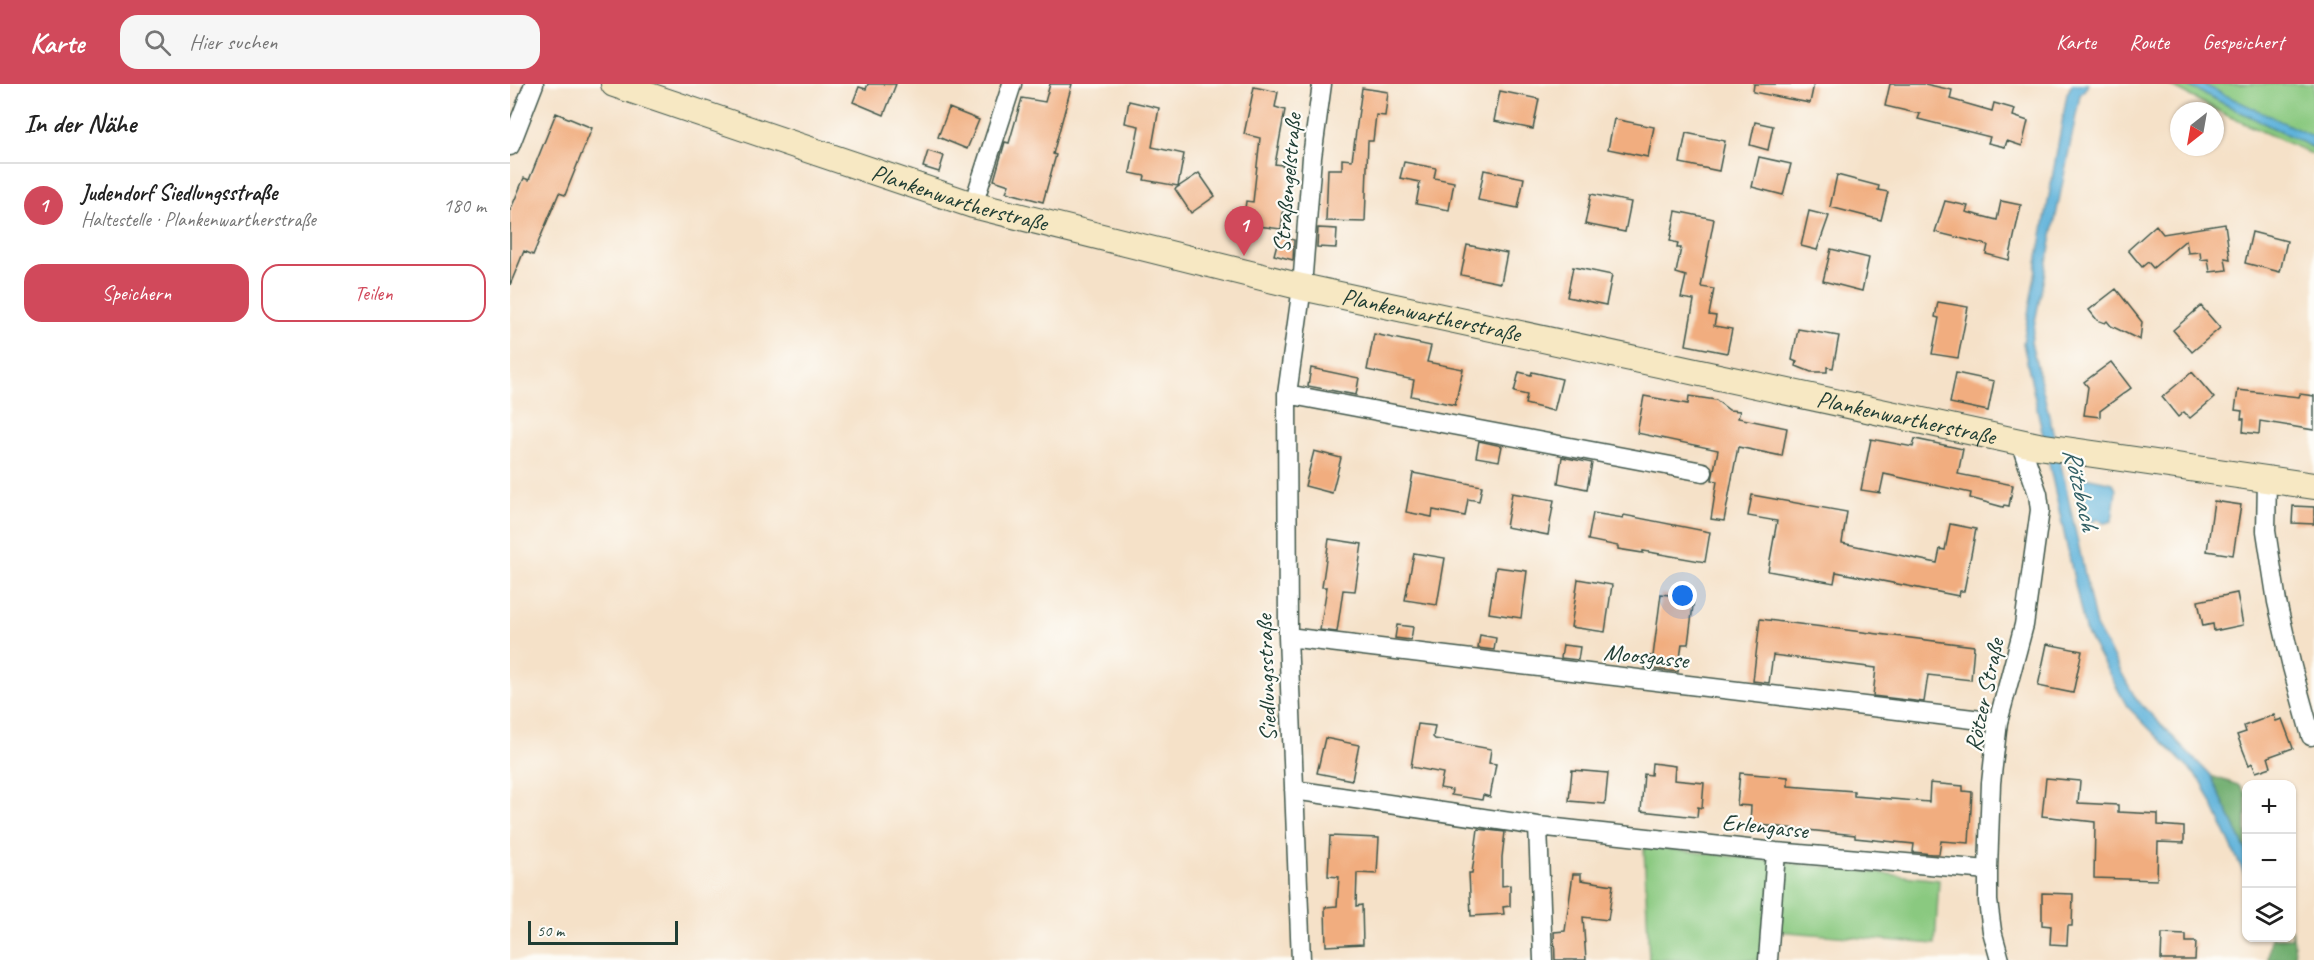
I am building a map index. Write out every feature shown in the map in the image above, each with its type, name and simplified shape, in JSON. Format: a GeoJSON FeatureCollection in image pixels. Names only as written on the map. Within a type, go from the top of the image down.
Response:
{"type":"FeatureCollection","features":[{"type":"Feature","properties":{"kind":"main road","name":"Plankenwartherstraße"},"geometry":{"type":"LineString","coordinates":[[614,84],[973,205],[1302,287],[2029,444],[2314,486]]}},
{"type":"Feature","properties":{"kind":"street"},"geometry":{"type":"LineString","coordinates":[[510,146],[534,84]]}},
{"type":"Feature","properties":{"kind":"street"},"geometry":{"type":"LineString","coordinates":[[973,205],[1012,84]]}},
{"type":"Feature","properties":{"kind":"street","name":"Straßengelstraße"},"geometry":{"type":"LineString","coordinates":[[1302,287],[1312,157],[1322,84]]}},
{"type":"Feature","properties":{"kind":"street","name":"Siedlungsstraße"},"geometry":{"type":"LineString","coordinates":[[1301,960],[1288,637],[1287,394],[1302,287]]}},
{"type":"Feature","properties":{"kind":"street"},"geometry":{"type":"LineString","coordinates":[[1287,394],[1703,472]]}},
{"type":"Feature","properties":{"kind":"street","name":"Rötzer Straße"},"geometry":{"type":"LineString","coordinates":[[2000,960],[1992,931],[1988,870],[1991,783],[1998,722],[2024,625],[2040,510],[2029,444]]}},
{"type":"Feature","properties":{"kind":"street"},"geometry":{"type":"LineString","coordinates":[[2266,480],[2266,531],[2277,602],[2311,736]]}},
{"type":"Feature","properties":{"kind":"street","name":"Moosgasse"},"geometry":{"type":"LineString","coordinates":[[1288,637],[1998,722]]}},
{"type":"Feature","properties":{"kind":"street","name":"Erlengasse"},"geometry":{"type":"LineString","coordinates":[[1294,790],[1538,826],[1776,852],[1988,870]]}},
{"type":"Feature","properties":{"kind":"street"},"geometry":{"type":"LineString","coordinates":[[1538,826],[1543,960]]}},
{"type":"Feature","properties":{"kind":"street"},"geometry":{"type":"LineString","coordinates":[[1768,960],[1776,852]]}},
{"type":"Feature","properties":{"kind":"green space"},"geometry":{"type":"Polygon","coordinates":[[[2167,84],[2314,84],[2314,155],[2224,114],[2224,102],[2201,102],[2167,84]]]}},
{"type":"Feature","properties":{"kind":"green space"},"geometry":{"type":"Polygon","coordinates":[[[2211,776],[2238,785],[2242,790],[2242,842],[2211,776]]]}},
{"type":"Feature","properties":{"kind":"green space"},"geometry":{"type":"Polygon","coordinates":[[[1644,846],[1939,880],[1935,944],[1764,930],[1762,960],[1649,960],[1644,846]]]}},
{"type":"Feature","properties":{"kind":"green space"},"geometry":{"type":"Polygon","coordinates":[[[2270,942],[2294,942],[2296,960],[2268,960],[2270,942]]]}},
{"type":"Feature","properties":{"kind":"water"},"geometry":{"type":"Polygon","coordinates":[[[2072,84],[2089,84],[2080,95],[2031,342],[2060,460],[2096,626],[2136,699],[2211,776],[2242,842],[2242,869],[2202,782],[2127,706],[2085,630],[2023,343],[2067,94],[2072,84]]]}},
{"type":"Feature","properties":{"kind":"water"},"geometry":{"type":"Polygon","coordinates":[[[2184,84],[2202,84],[2314,137],[2314,148],[2224,102],[2184,84]]]}},
{"type":"Feature","properties":{"kind":"water"},"geometry":{"type":"Polygon","coordinates":[[[2085,477],[2113,483],[2116,490],[2112,521],[2105,523],[2098,519],[2092,522],[2084,517],[2087,507],[2083,498],[2082,481],[2085,477]]]}},
{"type":"Feature","properties":{"kind":"building"},"geometry":{"type":"Polygon","coordinates":[[[868,84],[896,84],[884,115],[853,102],[859,87],[866,89],[868,84]]]}},
{"type":"Feature","properties":{"kind":"building"},"geometry":{"type":"Polygon","coordinates":[[[1050,84],[1072,84],[1043,202],[1006,192],[1009,185],[994,180],[1005,142],[1009,143],[1022,98],[1045,102],[1050,84]]]}},
{"type":"Feature","properties":{"kind":"building"},"geometry":{"type":"Polygon","coordinates":[[[1754,84],[1814,84],[1810,103],[1753,92],[1754,84]]]}},
{"type":"Feature","properties":{"kind":"building"},"geometry":{"type":"Polygon","coordinates":[[[1890,84],[1925,84],[1952,90],[1950,99],[1992,111],[1994,103],[2015,109],[2013,116],[2028,121],[2022,146],[2007,141],[2005,147],[1988,143],[1990,137],[1918,119],[1920,114],[1885,106],[1890,84]]]}},
{"type":"Feature","properties":{"kind":"building"},"geometry":{"type":"Polygon","coordinates":[[[1254,87],[1278,92],[1275,107],[1285,110],[1275,164],[1289,166],[1281,229],[1243,224],[1246,201],[1253,202],[1260,138],[1244,134],[1254,87]]]}},
{"type":"Feature","properties":{"kind":"building"},"geometry":{"type":"Polygon","coordinates":[[[1362,88],[1388,92],[1385,116],[1376,115],[1373,141],[1368,141],[1365,222],[1326,221],[1328,169],[1342,169],[1342,159],[1352,160],[1362,88]]]}},
{"type":"Feature","properties":{"kind":"building"},"geometry":{"type":"Polygon","coordinates":[[[1500,91],[1539,99],[1533,129],[1494,121],[1500,91]]]}},
{"type":"Feature","properties":{"kind":"building"},"geometry":{"type":"Polygon","coordinates":[[[1129,101],[1159,108],[1152,147],[1184,154],[1178,186],[1144,180],[1145,176],[1130,173],[1139,126],[1125,123],[1129,101]]]}},
{"type":"Feature","properties":{"kind":"building"},"geometry":{"type":"Polygon","coordinates":[[[949,108],[979,120],[967,149],[938,137],[949,108]]]}},
{"type":"Feature","properties":{"kind":"building"},"geometry":{"type":"Polygon","coordinates":[[[556,113],[592,128],[565,195],[559,193],[533,255],[524,251],[510,285],[510,211],[524,178],[529,180],[556,113]]]}},
{"type":"Feature","properties":{"kind":"building"},"geometry":{"type":"Polygon","coordinates":[[[1614,119],[1654,127],[1648,157],[1608,149],[1614,119]]]}},
{"type":"Feature","properties":{"kind":"building"},"geometry":{"type":"Polygon","coordinates":[[[1755,122],[1773,126],[1768,150],[1750,145],[1755,122]]]}},
{"type":"Feature","properties":{"kind":"building"},"geometry":{"type":"Polygon","coordinates":[[[1686,133],[1725,141],[1719,171],[1680,163],[1686,133]]]}},
{"type":"Feature","properties":{"kind":"building"},"geometry":{"type":"Polygon","coordinates":[[[928,151],[944,156],[939,172],[923,167],[928,151]]]}},
{"type":"Feature","properties":{"kind":"building"},"geometry":{"type":"Polygon","coordinates":[[[1759,157],[1791,164],[1783,195],[1752,187],[1759,157]]]}},
{"type":"Feature","properties":{"kind":"building"},"geometry":{"type":"Polygon","coordinates":[[[1404,162],[1436,168],[1434,178],[1454,182],[1449,210],[1416,204],[1420,182],[1400,178],[1404,162]]]}},
{"type":"Feature","properties":{"kind":"building"},"geometry":{"type":"Polygon","coordinates":[[[1484,170],[1524,178],[1518,208],[1478,200],[1484,170]]]}},
{"type":"Feature","properties":{"kind":"building"},"geometry":{"type":"Polygon","coordinates":[[[1199,173],[1215,196],[1191,213],[1175,189],[1199,173]]]}},
{"type":"Feature","properties":{"kind":"building"},"geometry":{"type":"Polygon","coordinates":[[[1837,175],[1879,186],[1878,190],[1888,192],[1881,220],[1830,207],[1837,175]]]}},
{"type":"Feature","properties":{"kind":"building"},"geometry":{"type":"Polygon","coordinates":[[[1591,194],[1631,202],[1625,232],[1585,224],[1591,194]]]}},
{"type":"Feature","properties":{"kind":"building"},"geometry":{"type":"Polygon","coordinates":[[[1945,201],[1968,206],[1966,212],[1997,220],[2001,201],[2021,205],[2009,260],[1986,254],[1988,245],[1935,232],[1945,201]]]}},
{"type":"Feature","properties":{"kind":"building"},"geometry":{"type":"Polygon","coordinates":[[[1676,211],[1714,219],[1701,287],[1714,289],[1709,315],[1716,316],[1714,326],[1732,329],[1727,353],[1686,345],[1694,300],[1681,298],[1686,276],[1676,273],[1681,248],[1677,248],[1678,243],[1670,241],[1676,211]]]}},
{"type":"Feature","properties":{"kind":"building"},"geometry":{"type":"Polygon","coordinates":[[[1809,211],[1829,216],[1817,250],[1801,246],[1809,211]]]}},
{"type":"Feature","properties":{"kind":"building"},"geometry":{"type":"Polygon","coordinates":[[[2225,224],[2230,259],[2225,258],[2227,270],[2210,272],[2208,259],[2201,260],[2200,252],[2188,253],[2186,240],[2153,268],[2148,262],[2142,267],[2128,250],[2156,225],[2163,234],[2225,224]]]}},
{"type":"Feature","properties":{"kind":"building"},"geometry":{"type":"Polygon","coordinates":[[[1318,228],[1337,229],[1336,248],[1317,247],[1318,228]]]}},
{"type":"Feature","properties":{"kind":"building"},"geometry":{"type":"Polygon","coordinates":[[[2252,232],[2287,241],[2280,272],[2245,263],[2252,232]]]}},
{"type":"Feature","properties":{"kind":"building"},"geometry":{"type":"Polygon","coordinates":[[[1279,236],[1294,240],[1293,260],[1274,255],[1279,236]]]}},
{"type":"Feature","properties":{"kind":"building"},"geometry":{"type":"Polygon","coordinates":[[[1467,245],[1507,253],[1501,283],[1461,275],[1467,245]]]}},
{"type":"Feature","properties":{"kind":"building"},"geometry":{"type":"Polygon","coordinates":[[[1831,249],[1869,258],[1862,291],[1823,281],[1831,249]]]}},
{"type":"Feature","properties":{"kind":"building"},"geometry":{"type":"Polygon","coordinates":[[[1573,267],[1612,275],[1606,305],[1567,297],[1573,267]]]}},
{"type":"Feature","properties":{"kind":"building"},"geometry":{"type":"Polygon","coordinates":[[[2116,289],[2142,322],[2140,340],[2111,326],[2107,321],[2105,323],[2097,320],[2089,310],[2116,289]]]}},
{"type":"Feature","properties":{"kind":"building"},"geometry":{"type":"Polygon","coordinates":[[[1938,302],[1968,307],[1958,358],[1932,354],[1939,318],[1935,317],[1938,302]]]}},
{"type":"Feature","properties":{"kind":"building"},"geometry":{"type":"Polygon","coordinates":[[[2201,306],[2220,328],[2192,352],[2173,330],[2201,306]]]}},
{"type":"Feature","properties":{"kind":"building"},"geometry":{"type":"Polygon","coordinates":[[[1798,329],[1839,336],[1833,368],[1827,367],[1827,372],[1811,372],[1796,366],[1797,362],[1792,360],[1798,329]]]}},
{"type":"Feature","properties":{"kind":"building"},"geometry":{"type":"Polygon","coordinates":[[[1374,334],[1431,346],[1427,362],[1463,369],[1455,405],[1411,396],[1414,380],[1367,370],[1374,334]]]}},
{"type":"Feature","properties":{"kind":"building"},"geometry":{"type":"Polygon","coordinates":[[[2111,362],[2131,388],[2100,411],[2100,417],[2084,415],[2088,387],[2084,382],[2111,362]]]}},
{"type":"Feature","properties":{"kind":"building"},"geometry":{"type":"Polygon","coordinates":[[[1311,368],[1359,378],[1356,395],[1308,386],[1311,368]]]}},
{"type":"Feature","properties":{"kind":"building"},"geometry":{"type":"Polygon","coordinates":[[[1519,372],[1531,375],[1532,372],[1562,379],[1554,411],[1525,404],[1527,395],[1514,392],[1519,372]]]}},
{"type":"Feature","properties":{"kind":"building"},"geometry":{"type":"Polygon","coordinates":[[[2192,372],[2214,398],[2190,418],[2184,412],[2178,417],[2162,397],[2192,372]]]}},
{"type":"Feature","properties":{"kind":"building"},"geometry":{"type":"Polygon","coordinates":[[[1956,373],[1994,381],[1988,411],[1950,403],[1956,373]]]}},
{"type":"Feature","properties":{"kind":"building"},"geometry":{"type":"Polygon","coordinates":[[[2238,390],[2299,397],[2300,394],[2314,396],[2314,430],[2260,421],[2259,434],[2243,432],[2242,411],[2235,410],[2238,390]]]}},
{"type":"Feature","properties":{"kind":"building"},"geometry":{"type":"Polygon","coordinates":[[[1644,396],[1688,404],[1689,396],[1716,400],[1729,410],[1740,411],[1738,418],[1787,428],[1782,456],[1738,447],[1724,521],[1711,519],[1717,481],[1712,480],[1718,450],[1637,433],[1644,396]]]}},
{"type":"Feature","properties":{"kind":"building"},"geometry":{"type":"Polygon","coordinates":[[[1871,439],[1913,447],[1915,439],[1963,449],[1958,474],[2013,485],[2009,506],[2004,505],[2003,507],[1970,498],[1971,493],[1884,474],[1880,493],[1861,490],[1871,439]]]}},
{"type":"Feature","properties":{"kind":"building"},"geometry":{"type":"Polygon","coordinates":[[[1479,441],[1502,446],[1499,461],[1476,457],[1479,441]]]}},
{"type":"Feature","properties":{"kind":"building"},"geometry":{"type":"Polygon","coordinates":[[[1314,451],[1341,458],[1332,493],[1305,486],[1314,451]]]}},
{"type":"Feature","properties":{"kind":"building"},"geometry":{"type":"Polygon","coordinates":[[[1562,457],[1592,463],[1587,489],[1558,483],[1562,457]]]}},
{"type":"Feature","properties":{"kind":"building"},"geometry":{"type":"Polygon","coordinates":[[[1413,473],[1482,486],[1479,501],[1468,499],[1465,516],[1433,510],[1432,517],[1406,512],[1413,473]]]}},
{"type":"Feature","properties":{"kind":"building"},"geometry":{"type":"Polygon","coordinates":[[[1512,493],[1554,500],[1548,535],[1506,527],[1512,493]]]}},
{"type":"Feature","properties":{"kind":"building"},"geometry":{"type":"Polygon","coordinates":[[[1752,495],[1847,512],[1842,543],[1937,563],[1940,549],[1945,550],[1950,524],[1976,529],[1964,591],[1960,591],[1959,596],[1836,572],[1834,583],[1768,571],[1777,521],[1748,516],[1752,495]]]}},
{"type":"Feature","properties":{"kind":"building"},"geometry":{"type":"Polygon","coordinates":[[[2214,501],[2241,505],[2233,555],[2207,551],[2214,501]]]}},
{"type":"Feature","properties":{"kind":"building"},"geometry":{"type":"Polygon","coordinates":[[[2293,506],[2314,507],[2314,524],[2292,523],[2293,506]]]}},
{"type":"Feature","properties":{"kind":"building"},"geometry":{"type":"Polygon","coordinates":[[[1593,513],[1623,518],[1624,515],[1710,532],[1705,562],[1618,549],[1618,546],[1588,540],[1593,513]]]}},
{"type":"Feature","properties":{"kind":"building"},"geometry":{"type":"Polygon","coordinates":[[[1329,539],[1362,544],[1355,591],[1343,590],[1337,632],[1320,630],[1327,587],[1322,587],[1329,539]]]}},
{"type":"Feature","properties":{"kind":"building"},"geometry":{"type":"Polygon","coordinates":[[[1414,553],[1445,558],[1437,605],[1405,600],[1414,553]]]}},
{"type":"Feature","properties":{"kind":"building"},"geometry":{"type":"Polygon","coordinates":[[[1496,567],[1527,571],[1521,618],[1489,613],[1496,567]]]}},
{"type":"Feature","properties":{"kind":"building"},"geometry":{"type":"Polygon","coordinates":[[[1578,579],[1612,585],[1605,632],[1571,627],[1578,579]]]}},
{"type":"Feature","properties":{"kind":"building"},"geometry":{"type":"Polygon","coordinates":[[[2237,593],[2243,625],[2214,631],[2213,624],[2203,626],[2198,601],[2237,593]]]}},
{"type":"Feature","properties":{"kind":"building"},"geometry":{"type":"Polygon","coordinates":[[[1661,594],[1694,598],[1688,644],[1682,644],[1678,672],[1645,668],[1647,656],[1653,656],[1661,594]]]}},
{"type":"Feature","properties":{"kind":"building"},"geometry":{"type":"Polygon","coordinates":[[[1760,619],[1974,646],[1971,680],[1928,675],[1924,702],[1873,696],[1876,668],[1773,655],[1769,683],[1753,681],[1760,619]]]}},
{"type":"Feature","properties":{"kind":"building"},"geometry":{"type":"Polygon","coordinates":[[[1397,625],[1413,627],[1411,640],[1395,638],[1397,625]]]}},
{"type":"Feature","properties":{"kind":"building"},"geometry":{"type":"Polygon","coordinates":[[[1480,635],[1496,638],[1494,650],[1478,648],[1480,635]]]}},
{"type":"Feature","properties":{"kind":"building"},"geometry":{"type":"Polygon","coordinates":[[[2047,644],[2082,651],[2073,693],[2038,686],[2047,644]]]}},
{"type":"Feature","properties":{"kind":"building"},"geometry":{"type":"Polygon","coordinates":[[[1563,645],[1580,647],[1578,660],[1561,658],[1563,645]]]}},
{"type":"Feature","properties":{"kind":"building"},"geometry":{"type":"Polygon","coordinates":[[[2274,715],[2276,721],[2282,719],[2293,748],[2268,757],[2271,767],[2256,772],[2252,763],[2249,765],[2237,735],[2246,732],[2244,726],[2274,715]]]}},
{"type":"Feature","properties":{"kind":"building"},"geometry":{"type":"Polygon","coordinates":[[[1418,724],[1435,726],[1433,737],[1435,739],[1491,749],[1489,763],[1496,764],[1490,797],[1483,795],[1482,800],[1451,795],[1452,790],[1440,788],[1443,773],[1411,767],[1418,724]]]}},
{"type":"Feature","properties":{"kind":"building"},"geometry":{"type":"Polygon","coordinates":[[[1325,738],[1359,745],[1352,780],[1317,773],[1325,738]]]}},
{"type":"Feature","properties":{"kind":"building"},"geometry":{"type":"Polygon","coordinates":[[[1652,763],[1675,766],[1674,780],[1704,783],[1702,808],[1698,807],[1697,817],[1641,811],[1644,774],[1651,775],[1652,763]]]}},
{"type":"Feature","properties":{"kind":"building"},"geometry":{"type":"Polygon","coordinates":[[[1572,770],[1608,773],[1605,804],[1569,801],[1572,770]]]}},
{"type":"Feature","properties":{"kind":"building"},"geometry":{"type":"Polygon","coordinates":[[[1740,773],[1788,777],[1788,786],[1854,791],[1854,796],[1929,802],[1930,783],[1963,786],[1963,791],[1972,792],[1969,843],[1941,841],[1939,854],[1932,854],[1913,852],[1914,844],[1750,824],[1751,806],[1737,805],[1740,773]]]}},
{"type":"Feature","properties":{"kind":"building"},"geometry":{"type":"Polygon","coordinates":[[[2046,778],[2080,781],[2078,803],[2118,805],[2118,812],[2158,814],[2158,825],[2184,827],[2184,843],[2158,842],[2157,880],[2094,878],[2095,822],[2042,816],[2046,778]]]}},
{"type":"Feature","properties":{"kind":"building"},"geometry":{"type":"Polygon","coordinates":[[[1478,829],[1505,832],[1502,886],[1510,885],[1510,906],[1503,907],[1504,914],[1471,916],[1469,873],[1472,873],[1478,829]]]}},
{"type":"Feature","properties":{"kind":"building"},"geometry":{"type":"Polygon","coordinates":[[[1330,836],[1379,838],[1377,874],[1357,873],[1356,906],[1362,905],[1363,944],[1326,946],[1325,907],[1337,906],[1339,877],[1328,876],[1330,836]]]}},
{"type":"Feature","properties":{"kind":"building"},"geometry":{"type":"Polygon","coordinates":[[[1573,874],[1581,874],[1581,880],[1613,885],[1608,920],[1583,917],[1586,960],[1555,960],[1554,932],[1565,931],[1573,874]]]}},
{"type":"Feature","properties":{"kind":"building"},"geometry":{"type":"Polygon","coordinates":[[[2042,893],[2073,894],[2072,926],[2068,926],[2067,945],[2050,944],[2051,926],[2042,925],[2042,893]]]}},
{"type":"Feature","properties":{"kind":"building"},"geometry":{"type":"Polygon","coordinates":[[[2162,934],[2186,935],[2186,942],[2196,942],[2195,960],[2161,960],[2162,934]]]}},
{"type":"Feature","properties":{"kind":"place","name":"Judendorf Siedlungsstraße"},"geometry":{"type":"Point","coordinates":[1244,256]}},
{"type":"Feature","properties":{"kind":"water label","name":"Rötzbach"},"geometry":{"type":"Point","coordinates":[2081,489]}}]}
